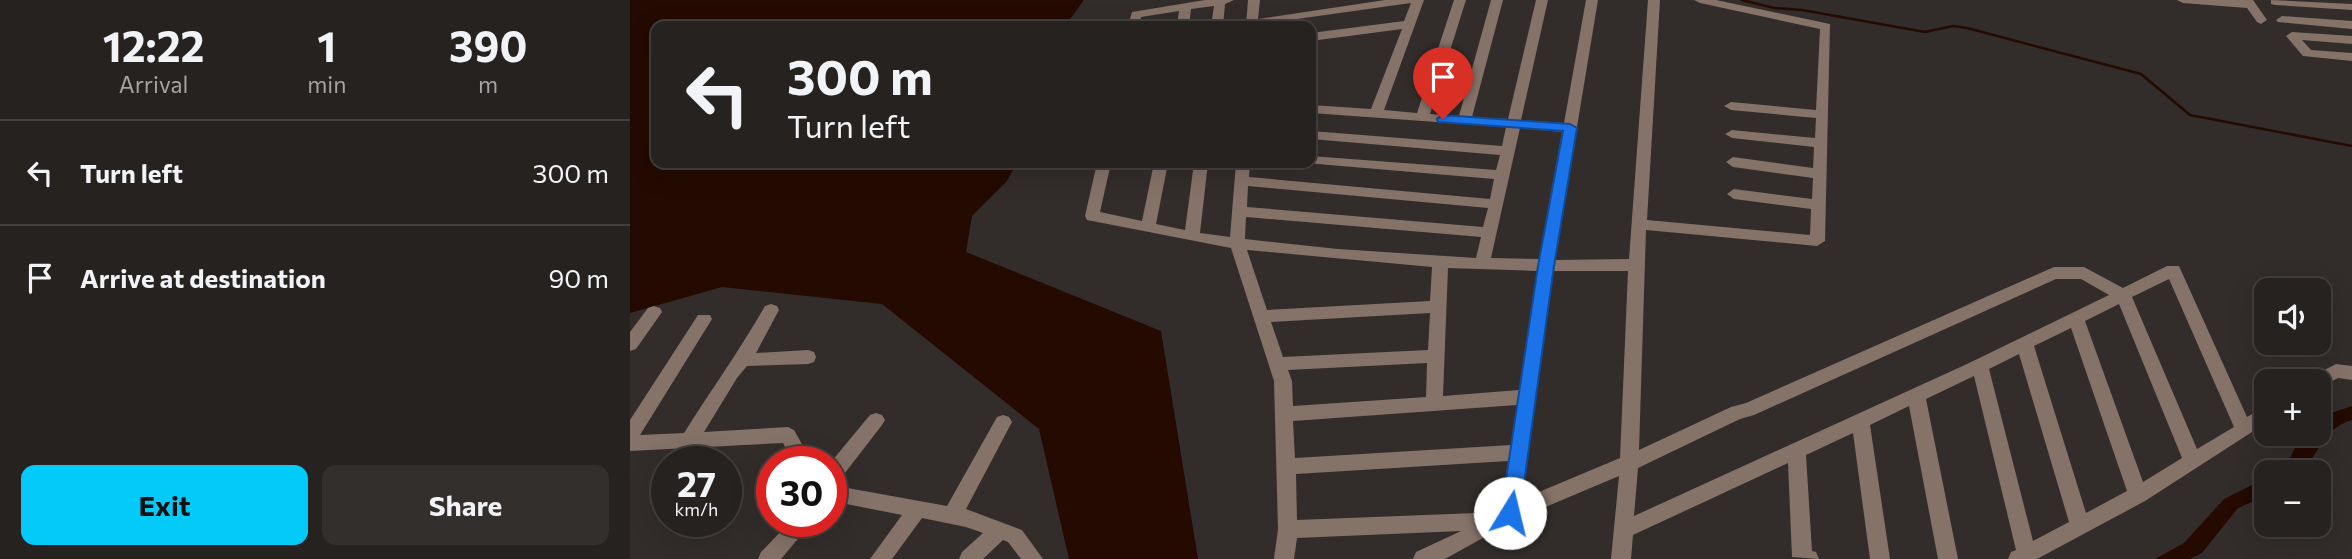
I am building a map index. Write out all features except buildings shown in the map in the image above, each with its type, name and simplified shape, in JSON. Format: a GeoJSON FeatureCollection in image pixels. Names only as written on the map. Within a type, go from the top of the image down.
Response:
{"type":"FeatureCollection","features":[{"type":"Feature","properties":{"kind":"street"},"geometry":{"type":"LineString","coordinates":[[1252,21],[1254,0]]}},
{"type":"Feature","properties":{"kind":"street"},"geometry":{"type":"LineString","coordinates":[[1277,21],[1409,0]]}},
{"type":"Feature","properties":{"kind":"street"},"geometry":{"type":"LineString","coordinates":[[1376,114],[1418,0]]}},
{"type":"Feature","properties":{"kind":"street"},"geometry":{"type":"LineString","coordinates":[[1422,117],[1460,0]]}},
{"type":"Feature","properties":{"kind":"street"},"geometry":{"type":"LineString","coordinates":[[1464,120],[1497,0]]}},
{"type":"Feature","properties":{"kind":"street"},"geometry":{"type":"LineString","coordinates":[[1482,265],[1542,0]]}},
{"type":"Feature","properties":{"kind":"street"},"geometry":{"type":"LineString","coordinates":[[1510,513],[1546,266],[1592,0]]}},
{"type":"Feature","properties":{"kind":"street"},"geometry":{"type":"LineString","coordinates":[[1621,559],[1629,463],[1636,265],[1654,0]]}},
{"type":"Feature","properties":{"kind":"street"},"geometry":{"type":"LineString","coordinates":[[1639,224],[1817,241],[1826,27],[1700,0]]}},
{"type":"Feature","properties":{"kind":"street"},"geometry":{"type":"LineString","coordinates":[[2183,0],[2249,3],[2261,20]]}},
{"type":"Feature","properties":{"kind":"street"},"geometry":{"type":"LineString","coordinates":[[1135,21],[1136,14],[1224,1],[1218,21]]}},
{"type":"Feature","properties":{"kind":"street"},"geometry":{"type":"LineString","coordinates":[[2275,2],[2352,8]]}},
{"type":"Feature","properties":{"kind":"street"},"geometry":{"type":"LineString","coordinates":[[1184,21],[1185,7]]}},
{"type":"Feature","properties":{"kind":"street"},"geometry":{"type":"LineString","coordinates":[[2282,20],[2352,25]]}},
{"type":"Feature","properties":{"kind":"street"},"geometry":{"type":"LineString","coordinates":[[1316,36],[1409,24]]}},
{"type":"Feature","properties":{"kind":"street"},"geometry":{"type":"LineString","coordinates":[[2352,40],[2291,36],[2307,53],[2352,57]]}},
{"type":"Feature","properties":{"kind":"street"},"geometry":{"type":"LineString","coordinates":[[1731,106],[1822,115]]}},
{"type":"Feature","properties":{"kind":"street"},"geometry":{"type":"LineString","coordinates":[[1316,110],[1570,128]]}},
{"type":"Feature","properties":{"kind":"street"},"geometry":{"type":"LineString","coordinates":[[1732,134],[1821,143]]}},
{"type":"Feature","properties":{"kind":"street"},"geometry":{"type":"LineString","coordinates":[[1316,135],[1508,151]]}},
{"type":"Feature","properties":{"kind":"street"},"geometry":{"type":"LineString","coordinates":[[1316,160],[1502,176]]}},
{"type":"Feature","properties":{"kind":"street"},"geometry":{"type":"LineString","coordinates":[[1733,162],[1820,174]]}},
{"type":"Feature","properties":{"kind":"street"},"geometry":{"type":"LineString","coordinates":[[1103,168],[1092,216],[1192,237],[1237,244],[1440,263],[1636,265]]}},
{"type":"Feature","properties":{"kind":"street"},"geometry":{"type":"LineString","coordinates":[[1149,226],[1160,168]]}},
{"type":"Feature","properties":{"kind":"street"},"geometry":{"type":"LineString","coordinates":[[1192,237],[1200,168]]}},
{"type":"Feature","properties":{"kind":"street"},"geometry":{"type":"LineString","coordinates":[[1242,168],[1237,244],[1283,381],[1288,529],[1284,559]]}},
{"type":"Feature","properties":{"kind":"street"},"geometry":{"type":"LineString","coordinates":[[1241,181],[1496,204]]}},
{"type":"Feature","properties":{"kind":"street"},"geometry":{"type":"LineString","coordinates":[[1734,194],[1819,205]]}},
{"type":"Feature","properties":{"kind":"street"},"geometry":{"type":"LineString","coordinates":[[1239,211],[1490,233]]}},
{"type":"Feature","properties":{"kind":"street"},"geometry":{"type":"LineString","coordinates":[[1434,404],[1440,263]]}},
{"type":"Feature","properties":{"kind":"street"},"geometry":{"type":"LineString","coordinates":[[1624,530],[2025,344],[2174,270],[2244,430]]}},
{"type":"Feature","properties":{"kind":"street"},"geometry":{"type":"LineString","coordinates":[[1423,559],[1510,513],[1629,463],[1737,412],[1748,410],[2054,273],[2084,273],[2123,295],[2193,462]]}},
{"type":"Feature","properties":{"kind":"street"},"geometry":{"type":"LineString","coordinates":[[1261,316],[1438,307]]}},
{"type":"Feature","properties":{"kind":"street"},"geometry":{"type":"LineString","coordinates":[[689,440],[731,373],[743,360],[771,310]]}},
{"type":"Feature","properties":{"kind":"street"},"geometry":{"type":"LineString","coordinates":[[630,344],[654,312]]}},
{"type":"Feature","properties":{"kind":"street"},"geometry":{"type":"LineString","coordinates":[[2076,318],[2138,495]]}},
{"type":"Feature","properties":{"kind":"street"},"geometry":{"type":"LineString","coordinates":[[630,435],[705,319]]}},
{"type":"Feature","properties":{"kind":"street"},"geometry":{"type":"LineString","coordinates":[[2025,344],[2080,526]]}},
{"type":"Feature","properties":{"kind":"street"},"geometry":{"type":"LineString","coordinates":[[1277,364],[1436,356]]}},
{"type":"Feature","properties":{"kind":"street"},"geometry":{"type":"LineString","coordinates":[[743,360],[808,357]]}},
{"type":"Feature","properties":{"kind":"street"},"geometry":{"type":"LineString","coordinates":[[1980,365],[2022,557],[2138,495],[2254,422]]}},
{"type":"Feature","properties":{"kind":"street"},"geometry":{"type":"LineString","coordinates":[[2331,373],[2336,370],[2352,373]]}},
{"type":"Feature","properties":{"kind":"street"},"geometry":{"type":"LineString","coordinates":[[1916,395],[1948,559]]}},
{"type":"Feature","properties":{"kind":"street"},"geometry":{"type":"LineString","coordinates":[[1284,414],[1528,397]]}},
{"type":"Feature","properties":{"kind":"street"},"geometry":{"type":"LineString","coordinates":[[847,456],[876,420]]}},
{"type":"Feature","properties":{"kind":"street"},"geometry":{"type":"LineString","coordinates":[[1860,420],[1880,559]]}},
{"type":"Feature","properties":{"kind":"street"},"geometry":{"type":"LineString","coordinates":[[952,516],[1003,422]]}},
{"type":"Feature","properties":{"kind":"street"},"geometry":{"type":"LineString","coordinates":[[630,443],[788,435],[794,446]]}},
{"type":"Feature","properties":{"kind":"street"},"geometry":{"type":"LineString","coordinates":[[1796,449],[1801,557],[1809,559]]}},
{"type":"Feature","properties":{"kind":"street"},"geometry":{"type":"LineString","coordinates":[[1286,467],[1520,452]]}},
{"type":"Feature","properties":{"kind":"street"},"geometry":{"type":"LineString","coordinates":[[847,496],[952,516],[1000,530],[1014,536],[1033,559]]}},
{"type":"Feature","properties":{"kind":"street"},"geometry":{"type":"LineString","coordinates":[[880,559],[917,510]]}},
{"type":"Feature","properties":{"kind":"street"},"geometry":{"type":"LineString","coordinates":[[1288,529],[1476,522],[1483,529]]}},
{"type":"Feature","properties":{"kind":"street"},"geometry":{"type":"LineString","coordinates":[[968,559],[1000,530]]}},
{"type":"Feature","properties":{"kind":"street"},"geometry":{"type":"LineString","coordinates":[[768,559],[788,537]]}},
{"type":"Feature","properties":{"kind":"shaded area"},"geometry":{"type":"Polygon","coordinates":[[[630,0],[1084,0],[1069,21],[651,21],[651,168],[1014,168],[1007,181],[972,216],[966,252],[1161,331],[1198,559],[1069,559],[1039,429],[882,304],[722,287],[630,313],[630,0]]]}},
{"type":"Feature","properties":{"kind":"shaded area"},"geometry":{"type":"Polygon","coordinates":[[[2352,406],[2352,420],[2331,432],[2331,413],[2352,406]]]}},
{"type":"Feature","properties":{"kind":"shaded area"},"geometry":{"type":"Polygon","coordinates":[[[2296,446],[2320,446],[2311,460],[2289,460],[2296,446]]]}},
{"type":"Feature","properties":{"kind":"shaded area"},"geometry":{"type":"Polygon","coordinates":[[[2254,484],[2254,501],[2238,508],[2202,553],[2190,559],[2155,559],[2184,543],[2224,499],[2254,484]]]}},
{"type":"Feature","properties":{"kind":"waterway"},"geometry":{"type":"LineString","coordinates":[[1742,0],[1774,8],[1802,10],[1925,32],[1953,26],[1967,28],[2141,74],[2190,115],[2352,146]]}},
{"type":"Feature","properties":{"kind":"route"},"geometry":{"type":"LineString","coordinates":[[1443,119],[1570,128],[1546,266],[1510,513]]}}]}
